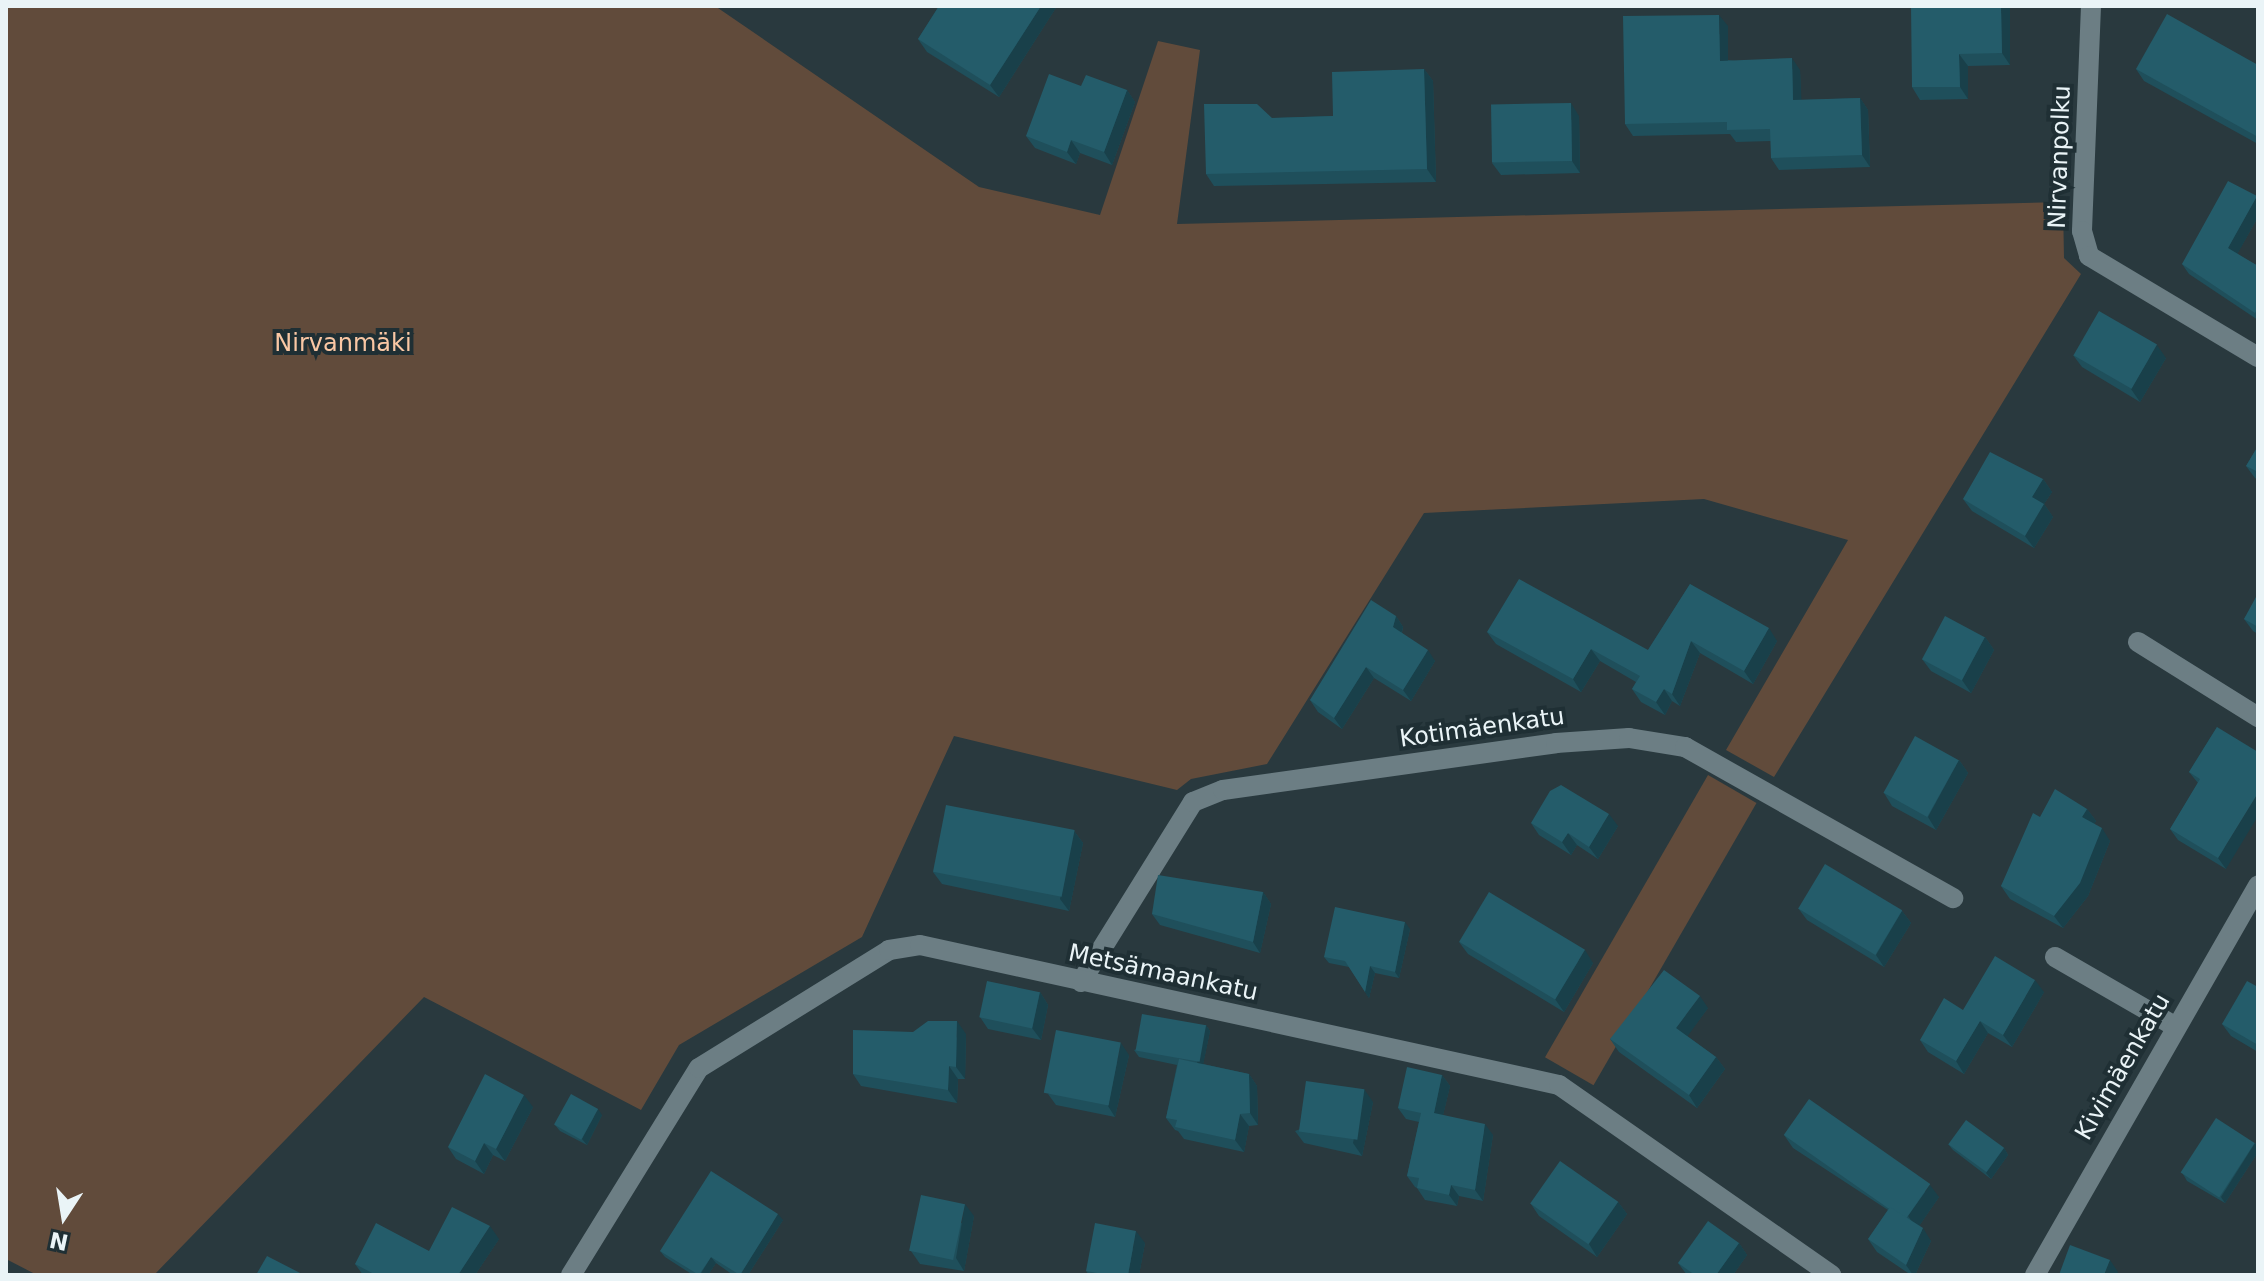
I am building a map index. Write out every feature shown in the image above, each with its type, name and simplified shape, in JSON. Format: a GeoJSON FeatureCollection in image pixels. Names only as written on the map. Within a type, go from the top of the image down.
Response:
{"type":"FeatureCollection","features":[{"type":"Feature","properties":{"kind":"street","name":"Nirvanpolku"},"geometry":{"type":"LineString","coordinates":[[2091,6],[2082,231],[2089,256],[2258,357]]}},
{"type":"Feature","properties":{"kind":"street"},"geometry":{"type":"LineString","coordinates":[[2138,642],[2258,717]]}},
{"type":"Feature","properties":{"kind":"street","name":"Kotimäenkatu"},"geometry":{"type":"LineString","coordinates":[[1081,982],[1193,802],[1223,790],[1556,743],[1629,738],[1685,747],[1953,898]]}},
{"type":"Feature","properties":{"kind":"street","name":"Kivimäenkatu"},"geometry":{"type":"LineString","coordinates":[[2035,1275],[2258,885]]}},
{"type":"Feature","properties":{"kind":"street","name":"Metsämaankatu"},"geometry":{"type":"LineString","coordinates":[[571,1275],[693,1074],[889,950],[920,945],[1559,1085],[1831,1275]]}},
{"type":"Feature","properties":{"kind":"street"},"geometry":{"type":"LineString","coordinates":[[2055,957],[2176,1027]]}},
{"type":"Feature","properties":{"kind":"green space","name":"Nirvanmäki"},"geometry":{"type":"Polygon","coordinates":[[[6,6],[715,6],[979,187],[1100,215],[1158,41],[1200,50],[1177,224],[2063,202],[2064,258],[2081,274],[1774,777],[1726,750],[1848,540],[1704,499],[1424,513],[1267,764],[1191,779],[1177,790],[954,736],[862,937],[679,1045],[641,1110],[424,997],[154,1275],[37,1275],[6,1259],[6,6]]]}},
{"type":"Feature","properties":{"kind":"green space"},"geometry":{"type":"Polygon","coordinates":[[[1708,775],[1756,803],[1593,1085],[1545,1057],[1708,775]]]}},
{"type":"Feature","properties":{"kind":"building"},"geometry":{"type":"Polygon","coordinates":[[[939,6],[1041,6],[990,85],[918,39],[939,6]]]}},
{"type":"Feature","properties":{"kind":"building"},"geometry":{"type":"Polygon","coordinates":[[[1911,6],[2001,6],[2002,53],[1959,54],[1960,87],[1912,87],[1911,6]]]}},
{"type":"Feature","properties":{"kind":"building"},"geometry":{"type":"Polygon","coordinates":[[[2167,14],[2258,65],[2258,137],[2136,69],[2167,14]]]}},
{"type":"Feature","properties":{"kind":"building"},"geometry":{"type":"Polygon","coordinates":[[[1719,15],[1720,61],[1792,58],[1793,100],[1860,98],[1862,155],[1771,158],[1770,129],[1727,130],[1727,122],[1625,124],[1623,16],[1719,15]]]}},
{"type":"Feature","properties":{"kind":"building"},"geometry":{"type":"Polygon","coordinates":[[[1424,69],[1427,169],[1206,174],[1204,104],[1257,104],[1272,118],[1333,116],[1332,72],[1424,69]]]}},
{"type":"Feature","properties":{"kind":"building"},"geometry":{"type":"Polygon","coordinates":[[[1049,74],[1081,86],[1086,75],[1127,90],[1104,152],[1071,140],[1067,152],[1026,136],[1049,74]]]}},
{"type":"Feature","properties":{"kind":"building"},"geometry":{"type":"Polygon","coordinates":[[[1571,103],[1572,161],[1492,162],[1491,104],[1571,103]]]}},
{"type":"Feature","properties":{"kind":"building"},"geometry":{"type":"Polygon","coordinates":[[[2228,181],[2257,196],[2228,248],[2258,266],[2258,308],[2255,313],[2182,264],[2228,181]]]}},
{"type":"Feature","properties":{"kind":"building"},"geometry":{"type":"Polygon","coordinates":[[[2099,311],[2157,345],[2132,389],[2074,355],[2099,311]]]}},
{"type":"Feature","properties":{"kind":"building"},"geometry":{"type":"Polygon","coordinates":[[[2258,446],[2258,472],[2246,466],[2258,446]]]}},
{"type":"Feature","properties":{"kind":"building"},"geometry":{"type":"Polygon","coordinates":[[[1990,452],[2043,479],[2032,497],[2044,504],[2025,536],[1963,499],[1990,452]]]}},
{"type":"Feature","properties":{"kind":"building"},"geometry":{"type":"Polygon","coordinates":[[[1519,579],[1648,650],[1690,584],[1769,628],[1744,671],[1691,641],[1672,694],[1664,689],[1656,702],[1632,689],[1640,676],[1591,649],[1573,679],[1487,632],[1519,579]]]}},
{"type":"Feature","properties":{"kind":"building"},"geometry":{"type":"Polygon","coordinates":[[[2258,598],[2258,627],[2244,619],[2258,598]]]}},
{"type":"Feature","properties":{"kind":"building"},"geometry":{"type":"Polygon","coordinates":[[[1371,600],[1396,616],[1393,627],[1428,650],[1403,690],[1366,667],[1334,718],[1310,700],[1371,600]]]}},
{"type":"Feature","properties":{"kind":"building"},"geometry":{"type":"Polygon","coordinates":[[[1945,616],[1985,637],[1962,680],[1922,659],[1945,616]]]}},
{"type":"Feature","properties":{"kind":"building"},"geometry":{"type":"Polygon","coordinates":[[[2217,727],[2258,752],[2258,793],[2218,858],[2170,829],[2200,779],[2189,772],[2217,727]]]}},
{"type":"Feature","properties":{"kind":"building"},"geometry":{"type":"Polygon","coordinates":[[[1915,736],[1959,760],[1927,817],[1883,793],[1915,736]]]}},
{"type":"Feature","properties":{"kind":"building"},"geometry":{"type":"Polygon","coordinates":[[[1561,785],[1609,814],[1589,847],[1568,833],[1562,842],[1531,823],[1550,791],[1561,785]]]}},
{"type":"Feature","properties":{"kind":"building"},"geometry":{"type":"Polygon","coordinates":[[[2055,789],[2087,809],[2082,817],[2102,828],[2080,883],[2054,916],[2001,886],[2033,813],[2040,817],[2055,789]]]}},
{"type":"Feature","properties":{"kind":"building"},"geometry":{"type":"Polygon","coordinates":[[[946,805],[1075,830],[1062,897],[933,872],[946,805]]]}},
{"type":"Feature","properties":{"kind":"building"},"geometry":{"type":"Polygon","coordinates":[[[1825,864],[1902,910],[1875,955],[1798,909],[1825,864]]]}},
{"type":"Feature","properties":{"kind":"building"},"geometry":{"type":"Polygon","coordinates":[[[1158,875],[1263,892],[1253,942],[1152,914],[1158,875]]]}},
{"type":"Feature","properties":{"kind":"building"},"geometry":{"type":"Polygon","coordinates":[[[1489,892],[1585,950],[1555,999],[1459,942],[1489,892]]]}},
{"type":"Feature","properties":{"kind":"building"},"geometry":{"type":"Polygon","coordinates":[[[1335,907],[1405,922],[1395,972],[1370,966],[1365,992],[1345,961],[1324,957],[1335,907]]]}},
{"type":"Feature","properties":{"kind":"building"},"geometry":{"type":"Polygon","coordinates":[[[1995,956],[2035,980],[2003,1035],[1980,1021],[1956,1061],[1920,1040],[1944,998],[1963,1010],[1995,956]]]}},
{"type":"Feature","properties":{"kind":"building"},"geometry":{"type":"Polygon","coordinates":[[[1664,970],[1700,996],[1676,1028],[1716,1057],[1689,1095],[1610,1039],[1664,970]]]}},
{"type":"Feature","properties":{"kind":"building"},"geometry":{"type":"Polygon","coordinates":[[[987,981],[1040,992],[1032,1028],[979,1017],[987,981]]]}},
{"type":"Feature","properties":{"kind":"building"},"geometry":{"type":"Polygon","coordinates":[[[2247,981],[2258,987],[2258,1045],[2222,1024],[2247,981]]]}},
{"type":"Feature","properties":{"kind":"building"},"geometry":{"type":"Polygon","coordinates":[[[1142,1014],[1206,1025],[1200,1062],[1136,1050],[1142,1014]]]}},
{"type":"Feature","properties":{"kind":"building"},"geometry":{"type":"Polygon","coordinates":[[[928,1021],[957,1021],[956,1067],[949,1066],[948,1090],[853,1074],[853,1030],[913,1032],[928,1021]]]}},
{"type":"Feature","properties":{"kind":"building"},"geometry":{"type":"Polygon","coordinates":[[[1056,1030],[1121,1043],[1109,1105],[1044,1093],[1056,1030]]]}},
{"type":"Feature","properties":{"kind":"building"},"geometry":{"type":"Polygon","coordinates":[[[1179,1059],[1249,1074],[1250,1113],[1240,1114],[1235,1140],[1175,1127],[1177,1120],[1166,1118],[1179,1059]]]}},
{"type":"Feature","properties":{"kind":"building"},"geometry":{"type":"Polygon","coordinates":[[[1407,1067],[1442,1075],[1434,1113],[1485,1124],[1475,1190],[1451,1185],[1449,1195],[1417,1188],[1419,1178],[1407,1176],[1421,1113],[1398,1108],[1407,1067]]]}},
{"type":"Feature","properties":{"kind":"building"},"geometry":{"type":"Polygon","coordinates":[[[485,1074],[524,1095],[496,1149],[484,1143],[475,1161],[448,1147],[485,1074]]]}},
{"type":"Feature","properties":{"kind":"building"},"geometry":{"type":"Polygon","coordinates":[[[1306,1081],[1364,1089],[1357,1140],[1299,1132],[1306,1081]]]}},
{"type":"Feature","properties":{"kind":"building"},"geometry":{"type":"Polygon","coordinates":[[[571,1094],[598,1109],[581,1140],[554,1125],[571,1094]]]}},
{"type":"Feature","properties":{"kind":"building"},"geometry":{"type":"Polygon","coordinates":[[[1809,1099],[1930,1184],[1905,1220],[1784,1135],[1809,1099]]]}},
{"type":"Feature","properties":{"kind":"building"},"geometry":{"type":"Polygon","coordinates":[[[2216,1118],[2255,1143],[2219,1198],[2181,1173],[2216,1118]]]}},
{"type":"Feature","properties":{"kind":"building"},"geometry":{"type":"Polygon","coordinates":[[[1966,1120],[2004,1148],[1986,1172],[1948,1144],[1966,1120]]]}},
{"type":"Feature","properties":{"kind":"building"},"geometry":{"type":"Polygon","coordinates":[[[1560,1161],[1618,1202],[1588,1244],[1530,1204],[1560,1161]]]}},
{"type":"Feature","properties":{"kind":"building"},"geometry":{"type":"Polygon","coordinates":[[[711,1171],[778,1214],[740,1275],[711,1257],[699,1275],[660,1251],[711,1171]]]}},
{"type":"Feature","properties":{"kind":"building"},"geometry":{"type":"Polygon","coordinates":[[[921,1195],[965,1204],[953,1260],[909,1251],[921,1195]]]}},
{"type":"Feature","properties":{"kind":"building"},"geometry":{"type":"Polygon","coordinates":[[[452,1207],[490,1226],[458,1275],[376,1275],[355,1264],[376,1223],[429,1251],[452,1207]]]}},
{"type":"Feature","properties":{"kind":"building"},"geometry":{"type":"Polygon","coordinates":[[[1890,1207],[1923,1228],[1906,1265],[1868,1239],[1890,1207]]]}},
{"type":"Feature","properties":{"kind":"building"},"geometry":{"type":"Polygon","coordinates":[[[1708,1221],[1739,1243],[1716,1275],[1695,1275],[1678,1263],[1708,1221]]]}},
{"type":"Feature","properties":{"kind":"building"},"geometry":{"type":"Polygon","coordinates":[[[1095,1223],[1136,1231],[1128,1275],[1086,1271],[1095,1223]]]}},
{"type":"Feature","properties":{"kind":"building"},"geometry":{"type":"Polygon","coordinates":[[[2070,1245],[2110,1260],[2104,1275],[2059,1275],[2070,1245]]]}},
{"type":"Feature","properties":{"kind":"building"},"geometry":{"type":"Polygon","coordinates":[[[267,1256],[304,1275],[256,1275],[267,1256]]]}}]}
